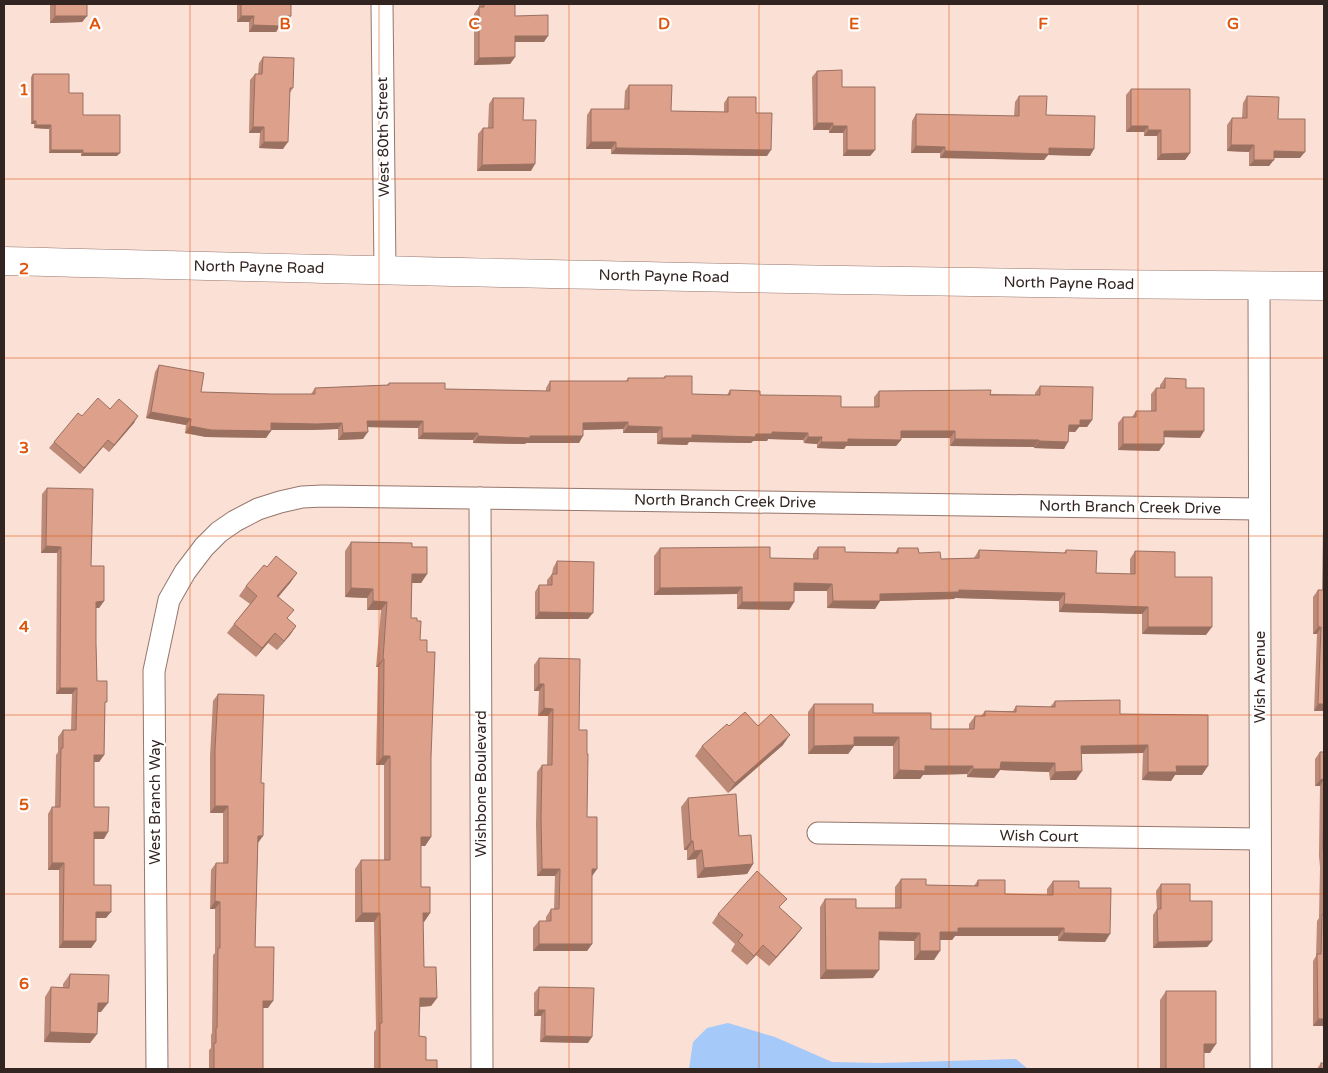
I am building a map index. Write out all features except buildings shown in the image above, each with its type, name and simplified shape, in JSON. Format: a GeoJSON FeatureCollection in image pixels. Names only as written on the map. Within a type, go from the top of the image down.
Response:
{"type":"FeatureCollection","features":[{"type":"Feature","properties":{"kind":"street","name":"West 80th Street"},"geometry":{"type":"LineString","coordinates":[[382,4],[385,271]]}},
{"type":"Feature","properties":{"kind":"street","name":"North Payne Road"},"geometry":{"type":"LineString","coordinates":[[4,261],[845,280],[1324,286]]}},
{"type":"Feature","properties":{"kind":"street","name":"Wish Avenue"},"geometry":{"type":"LineString","coordinates":[[1259,286],[1261,1069]]}},
{"type":"Feature","properties":{"kind":"street","name":"North Branch Creek Drive"},"geometry":{"type":"LineString","coordinates":[[204,546],[234,521],[258,509],[302,497],[323,496],[1259,509]]}},
{"type":"Feature","properties":{"kind":"street","name":"Wishbone Boulevard"},"geometry":{"type":"LineString","coordinates":[[480,498],[482,1069]]}},
{"type":"Feature","properties":{"kind":"street","name":"West Branch Way"},"geometry":{"type":"LineString","coordinates":[[157,1069],[154,671],[169,600],[185,572],[204,546]]}},
{"type":"Feature","properties":{"kind":"street","name":"Wish Court"},"geometry":{"type":"LineString","coordinates":[[818,833],[1260,839]]}},
{"type":"Feature","properties":{"kind":"water"},"geometry":{"type":"Polygon","coordinates":[[[728,1023],[775,1037],[832,1062],[880,1063],[1016,1059],[1028,1069],[689,1069],[693,1042],[707,1028],[728,1023]]]}}]}
